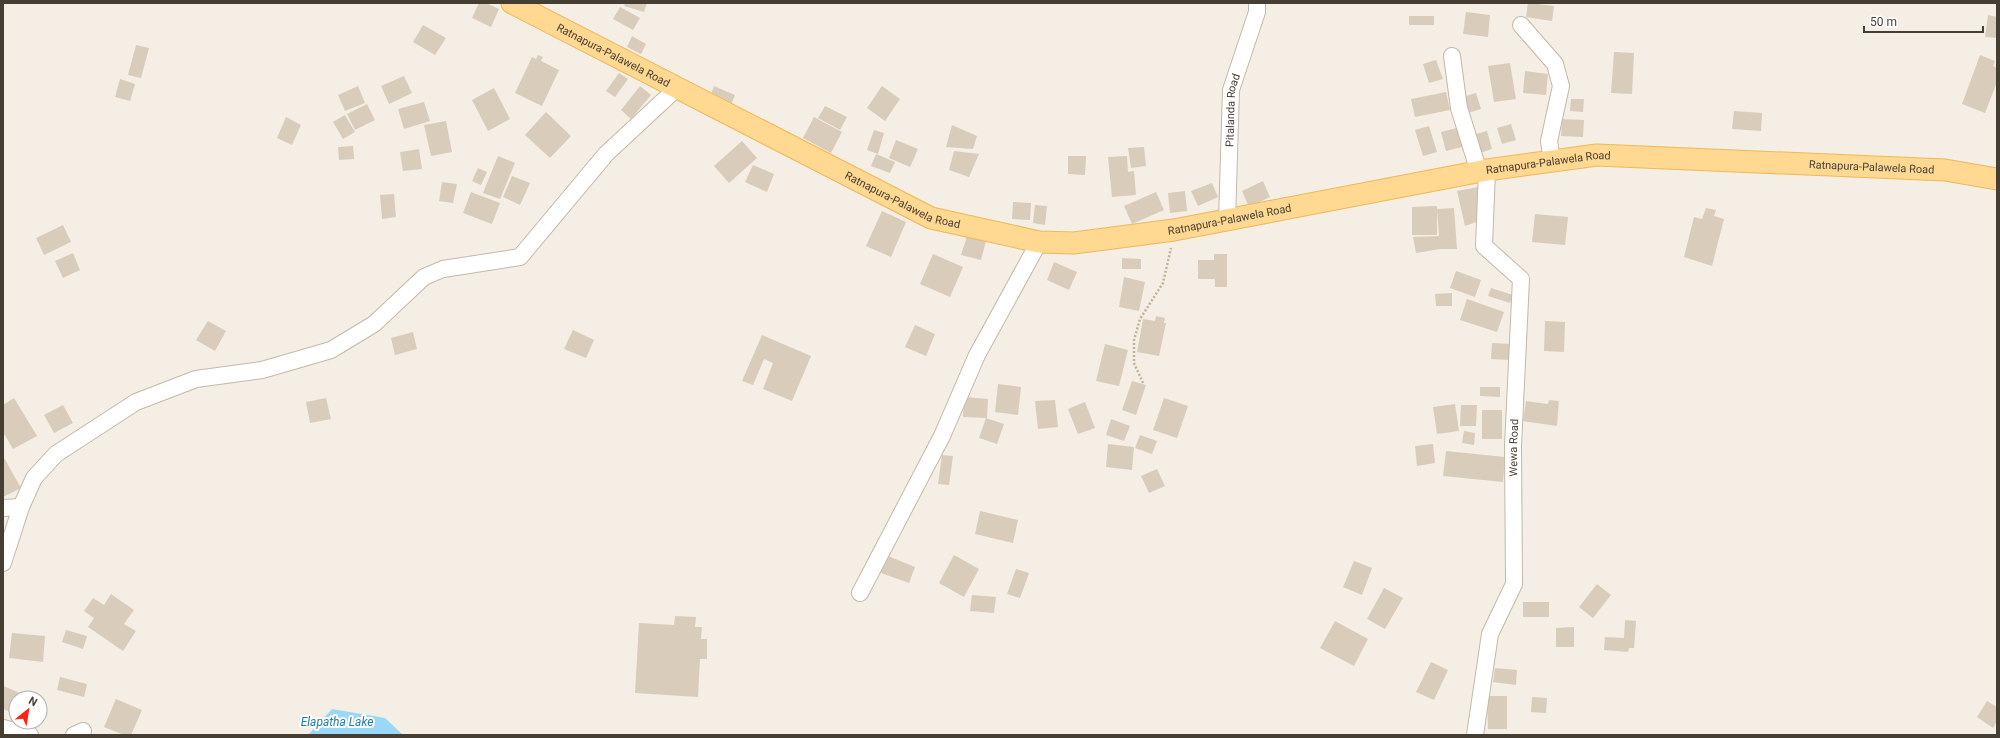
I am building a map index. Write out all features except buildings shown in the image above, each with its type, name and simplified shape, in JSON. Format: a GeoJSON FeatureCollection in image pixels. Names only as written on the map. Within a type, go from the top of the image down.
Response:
{"type":"FeatureCollection","features":[{"type":"Feature","properties":{"kind":"main road","name":"Ratnapura-Palawela Road"},"geometry":{"type":"LineString","coordinates":[[512,3],[932,218],[1039,242],[1074,243],[1174,230],[1483,171],[1598,155],[1945,170],[1997,178]]}},
{"type":"Feature","properties":{"kind":"street","name":"Pitalanda Road"},"geometry":{"type":"LineString","coordinates":[[1227,221],[1231,90],[1257,12],[1257,3]]}},
{"type":"Feature","properties":{"kind":"street"},"geometry":{"type":"LineString","coordinates":[[1521,25],[1555,64],[1561,86],[1549,141],[1552,161]]}},
{"type":"Feature","properties":{"kind":"street"},"geometry":{"type":"LineString","coordinates":[[1452,56],[1459,108],[1483,171]]}},
{"type":"Feature","properties":{"kind":"street"},"geometry":{"type":"LineString","coordinates":[[3,563],[21,507],[34,478],[56,454],[136,402],[196,379],[262,370],[331,350],[374,324],[424,277],[443,269],[520,257],[606,154],[677,88]]}},
{"type":"Feature","properties":{"kind":"street","name":"Wewa Road"},"geometry":{"type":"LineString","coordinates":[[1475,735],[1490,634],[1514,584],[1513,446],[1521,279],[1484,246],[1483,171]]}},
{"type":"Feature","properties":{"kind":"street"},"geometry":{"type":"LineString","coordinates":[[860,593],[942,436],[977,355],[1039,242]]}},
{"type":"Feature","properties":{"kind":"street"},"geometry":{"type":"LineString","coordinates":[[3,508],[21,507]]}},
{"type":"Feature","properties":{"kind":"street"},"geometry":{"type":"LineString","coordinates":[[3,728],[30,735]]}},
{"type":"Feature","properties":{"kind":"path"},"geometry":{"type":"LineString","coordinates":[[1143,383],[1134,363],[1134,340],[1140,319],[1163,283],[1174,230]]}},
{"type":"Feature","properties":{"kind":"water","name":"Elapatha Lake"},"geometry":{"type":"Polygon","coordinates":[[[332,709],[385,718],[403,735],[308,735],[332,709]]]}}]}
